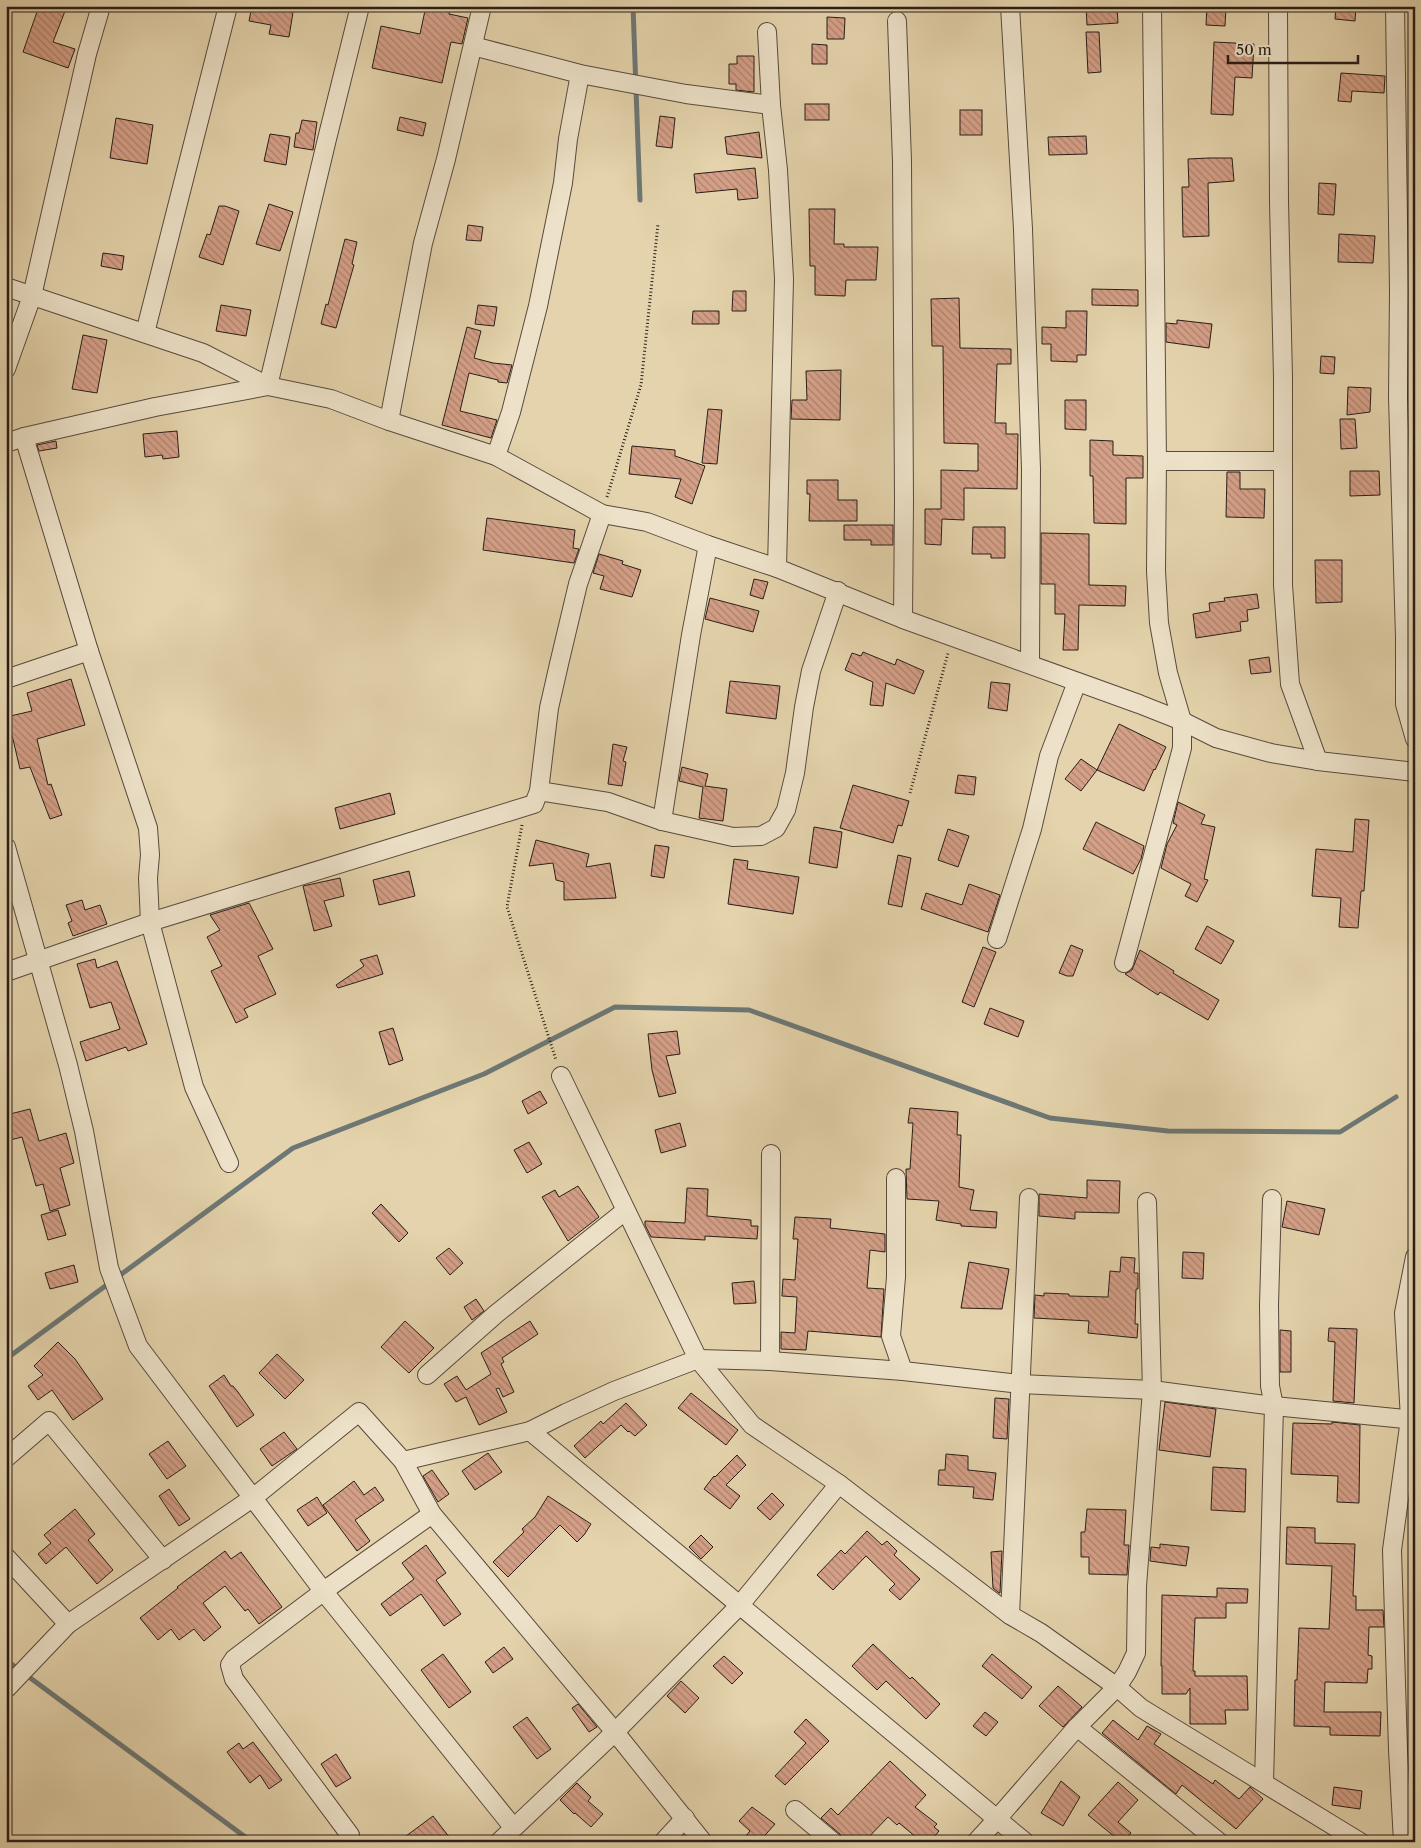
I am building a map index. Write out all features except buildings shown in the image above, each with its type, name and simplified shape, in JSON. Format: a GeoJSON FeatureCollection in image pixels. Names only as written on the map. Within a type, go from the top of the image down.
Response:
{"type":"FeatureCollection","features":[{"type":"Feature","properties":{"kind":"street"},"geometry":{"type":"LineString","coordinates":[[6,369],[32,296],[87,54],[101,6]]}},
{"type":"Feature","properties":{"kind":"street"},"geometry":{"type":"LineString","coordinates":[[145,333],[228,6]]}},
{"type":"Feature","properties":{"kind":"street"},"geometry":{"type":"LineString","coordinates":[[268,386],[360,6]]}},
{"type":"Feature","properties":{"kind":"street"},"geometry":{"type":"LineString","coordinates":[[389,421],[423,243],[446,159],[482,6]]}},
{"type":"Feature","properties":{"kind":"street"},"geometry":{"type":"LineString","coordinates":[[1010,6],[1023,229],[1031,469],[1030,664]]}},
{"type":"Feature","properties":{"kind":"street"},"geometry":{"type":"LineString","coordinates":[[1124,963],[1182,748],[1182,721],[1168,673],[1159,623],[1156,571],[1157,461],[1152,6]]}},
{"type":"Feature","properties":{"kind":"street"},"geometry":{"type":"LineString","coordinates":[[1278,6],[1283,585],[1290,684],[1318,761]]}},
{"type":"Feature","properties":{"kind":"street"},"geometry":{"type":"LineString","coordinates":[[1395,6],[1399,291],[1398,397],[1405,637],[1405,704],[1415,739]]}},
{"type":"Feature","properties":{"kind":"street"},"geometry":{"type":"LineString","coordinates":[[897,21],[902,161],[903,619]]}},
{"type":"Feature","properties":{"kind":"street"},"geometry":{"type":"LineString","coordinates":[[767,32],[770,105],[778,170],[784,279],[777,568]]}},
{"type":"Feature","properties":{"kind":"street"},"geometry":{"type":"LineString","coordinates":[[473,46],[580,74],[686,94],[770,105]]}},
{"type":"Feature","properties":{"kind":"street"},"geometry":{"type":"LineString","coordinates":[[496,456],[511,412],[538,306],[563,183],[568,139],[580,74]]}},
{"type":"Feature","properties":{"kind":"street"},"geometry":{"type":"LineString","coordinates":[[6,287],[203,353],[268,386],[331,399],[389,421],[496,456],[602,514],[647,522],[708,546],[777,568],[953,638],[1030,664],[1182,721],[1216,738],[1271,753],[1318,761],[1415,772]]}},
{"type":"Feature","properties":{"kind":"street"},"geometry":{"type":"LineString","coordinates":[[6,443],[24,437],[155,407],[268,386]]}},
{"type":"Feature","properties":{"kind":"street"},"geometry":{"type":"LineString","coordinates":[[24,437],[89,651],[148,828],[150,922],[194,1087],[229,1162]]}},
{"type":"Feature","properties":{"kind":"street"},"geometry":{"type":"LineString","coordinates":[[1157,461],[1283,461]]}},
{"type":"Feature","properties":{"kind":"street"},"geometry":{"type":"LineString","coordinates":[[6,972],[150,922],[534,804],[539,791],[549,708],[559,664],[578,584],[602,514]]}},
{"type":"Feature","properties":{"kind":"street"},"geometry":{"type":"LineString","coordinates":[[662,821],[691,635],[708,546]]}},
{"type":"Feature","properties":{"kind":"street"},"geometry":{"type":"LineString","coordinates":[[539,791],[608,802],[662,821],[733,837],[762,836],[776,828],[786,810],[795,773],[811,671],[838,591]]}},
{"type":"Feature","properties":{"kind":"street"},"geometry":{"type":"LineString","coordinates":[[6,679],[89,651]]}},
{"type":"Feature","properties":{"kind":"street"},"geometry":{"type":"LineString","coordinates":[[997,939],[1032,829],[1050,756],[1077,682]]}},
{"type":"Feature","properties":{"kind":"street"},"geometry":{"type":"LineString","coordinates":[[6,848],[68,1065],[84,1130],[108,1268],[138,1346],[324,1592],[513,1827]]}},
{"type":"Feature","properties":{"kind":"street"},"geometry":{"type":"LineString","coordinates":[[560,1076],[698,1359],[752,1425],[839,1484],[1010,1615],[1041,1633],[1117,1687],[1142,1708],[1360,1842]]}},
{"type":"Feature","properties":{"kind":"street"},"geometry":{"type":"LineString","coordinates":[[770,1361],[771,1154]]}},
{"type":"Feature","properties":{"kind":"street"},"geometry":{"type":"LineString","coordinates":[[896,1178],[896,1277],[891,1336],[903,1371]]}},
{"type":"Feature","properties":{"kind":"street"},"geometry":{"type":"LineString","coordinates":[[1010,1615],[1029,1198]]}},
{"type":"Feature","properties":{"kind":"street"},"geometry":{"type":"LineString","coordinates":[[1264,1782],[1274,1406],[1270,1386],[1272,1199]]}},
{"type":"Feature","properties":{"kind":"street"},"geometry":{"type":"LineString","coordinates":[[976,1842],[1077,1728],[1117,1687],[1128,1672],[1136,1653],[1137,1586],[1152,1390],[1147,1202]]}},
{"type":"Feature","properties":{"kind":"street"},"geometry":{"type":"LineString","coordinates":[[427,1375],[496,1314],[625,1211]]}},
{"type":"Feature","properties":{"kind":"street"},"geometry":{"type":"LineString","coordinates":[[1403,1842],[1398,1750],[1392,1550],[1412,1420],[1404,1313],[1415,1256]]}},
{"type":"Feature","properties":{"kind":"street"},"geometry":{"type":"LineString","coordinates":[[403,1461],[530,1432],[614,1391],[698,1359],[770,1361],[903,1371],[1020,1384],[1152,1390],[1274,1406],[1412,1420]]}},
{"type":"Feature","properties":{"kind":"street"},"geometry":{"type":"LineString","coordinates":[[6,1689],[68,1624],[254,1497],[359,1412],[403,1461],[432,1514],[615,1732],[703,1842]]}},
{"type":"Feature","properties":{"kind":"street"},"geometry":{"type":"LineString","coordinates":[[6,1458],[49,1421],[162,1560]]}},
{"type":"Feature","properties":{"kind":"street"},"geometry":{"type":"LineString","coordinates":[[530,1432],[1025,1842]]}},
{"type":"Feature","properties":{"kind":"street"},"geometry":{"type":"LineString","coordinates":[[499,1842],[615,1732],[738,1606],[839,1484]]}},
{"type":"Feature","properties":{"kind":"street"},"geometry":{"type":"LineString","coordinates":[[350,1835],[234,1679],[230,1666],[234,1659],[432,1514]]}},
{"type":"Feature","properties":{"kind":"street"},"geometry":{"type":"LineString","coordinates":[[6,1557],[68,1624]]}},
{"type":"Feature","properties":{"kind":"street"},"geometry":{"type":"LineString","coordinates":[[1077,1728],[1220,1842]]}},
{"type":"Feature","properties":{"kind":"street"},"geometry":{"type":"LineString","coordinates":[[795,1810],[834,1842]]}},
{"type":"Feature","properties":{"kind":"street"},"geometry":{"type":"LineString","coordinates":[[663,1842],[685,1818]]}},
{"type":"Feature","properties":{"kind":"path"},"geometry":{"type":"LineString","coordinates":[[602,514],[641,385],[658,224]]}},
{"type":"Feature","properties":{"kind":"path"},"geometry":{"type":"LineString","coordinates":[[910,793],[953,638]]}},
{"type":"Feature","properties":{"kind":"path"},"geometry":{"type":"LineString","coordinates":[[525,808],[507,907],[560,1076]]}},
{"type":"Feature","properties":{"kind":"waterway"},"geometry":{"type":"LineString","coordinates":[[633,6],[640,200]]}},
{"type":"Feature","properties":{"kind":"waterway"},"geometry":{"type":"LineString","coordinates":[[6,1359],[293,1148],[484,1074],[615,1007],[749,1010],[1050,1118],[1168,1131],[1340,1132],[1396,1097]]}},
{"type":"Feature","properties":{"kind":"waterway"},"geometry":{"type":"LineString","coordinates":[[6,1660],[252,1842]]}}]}
